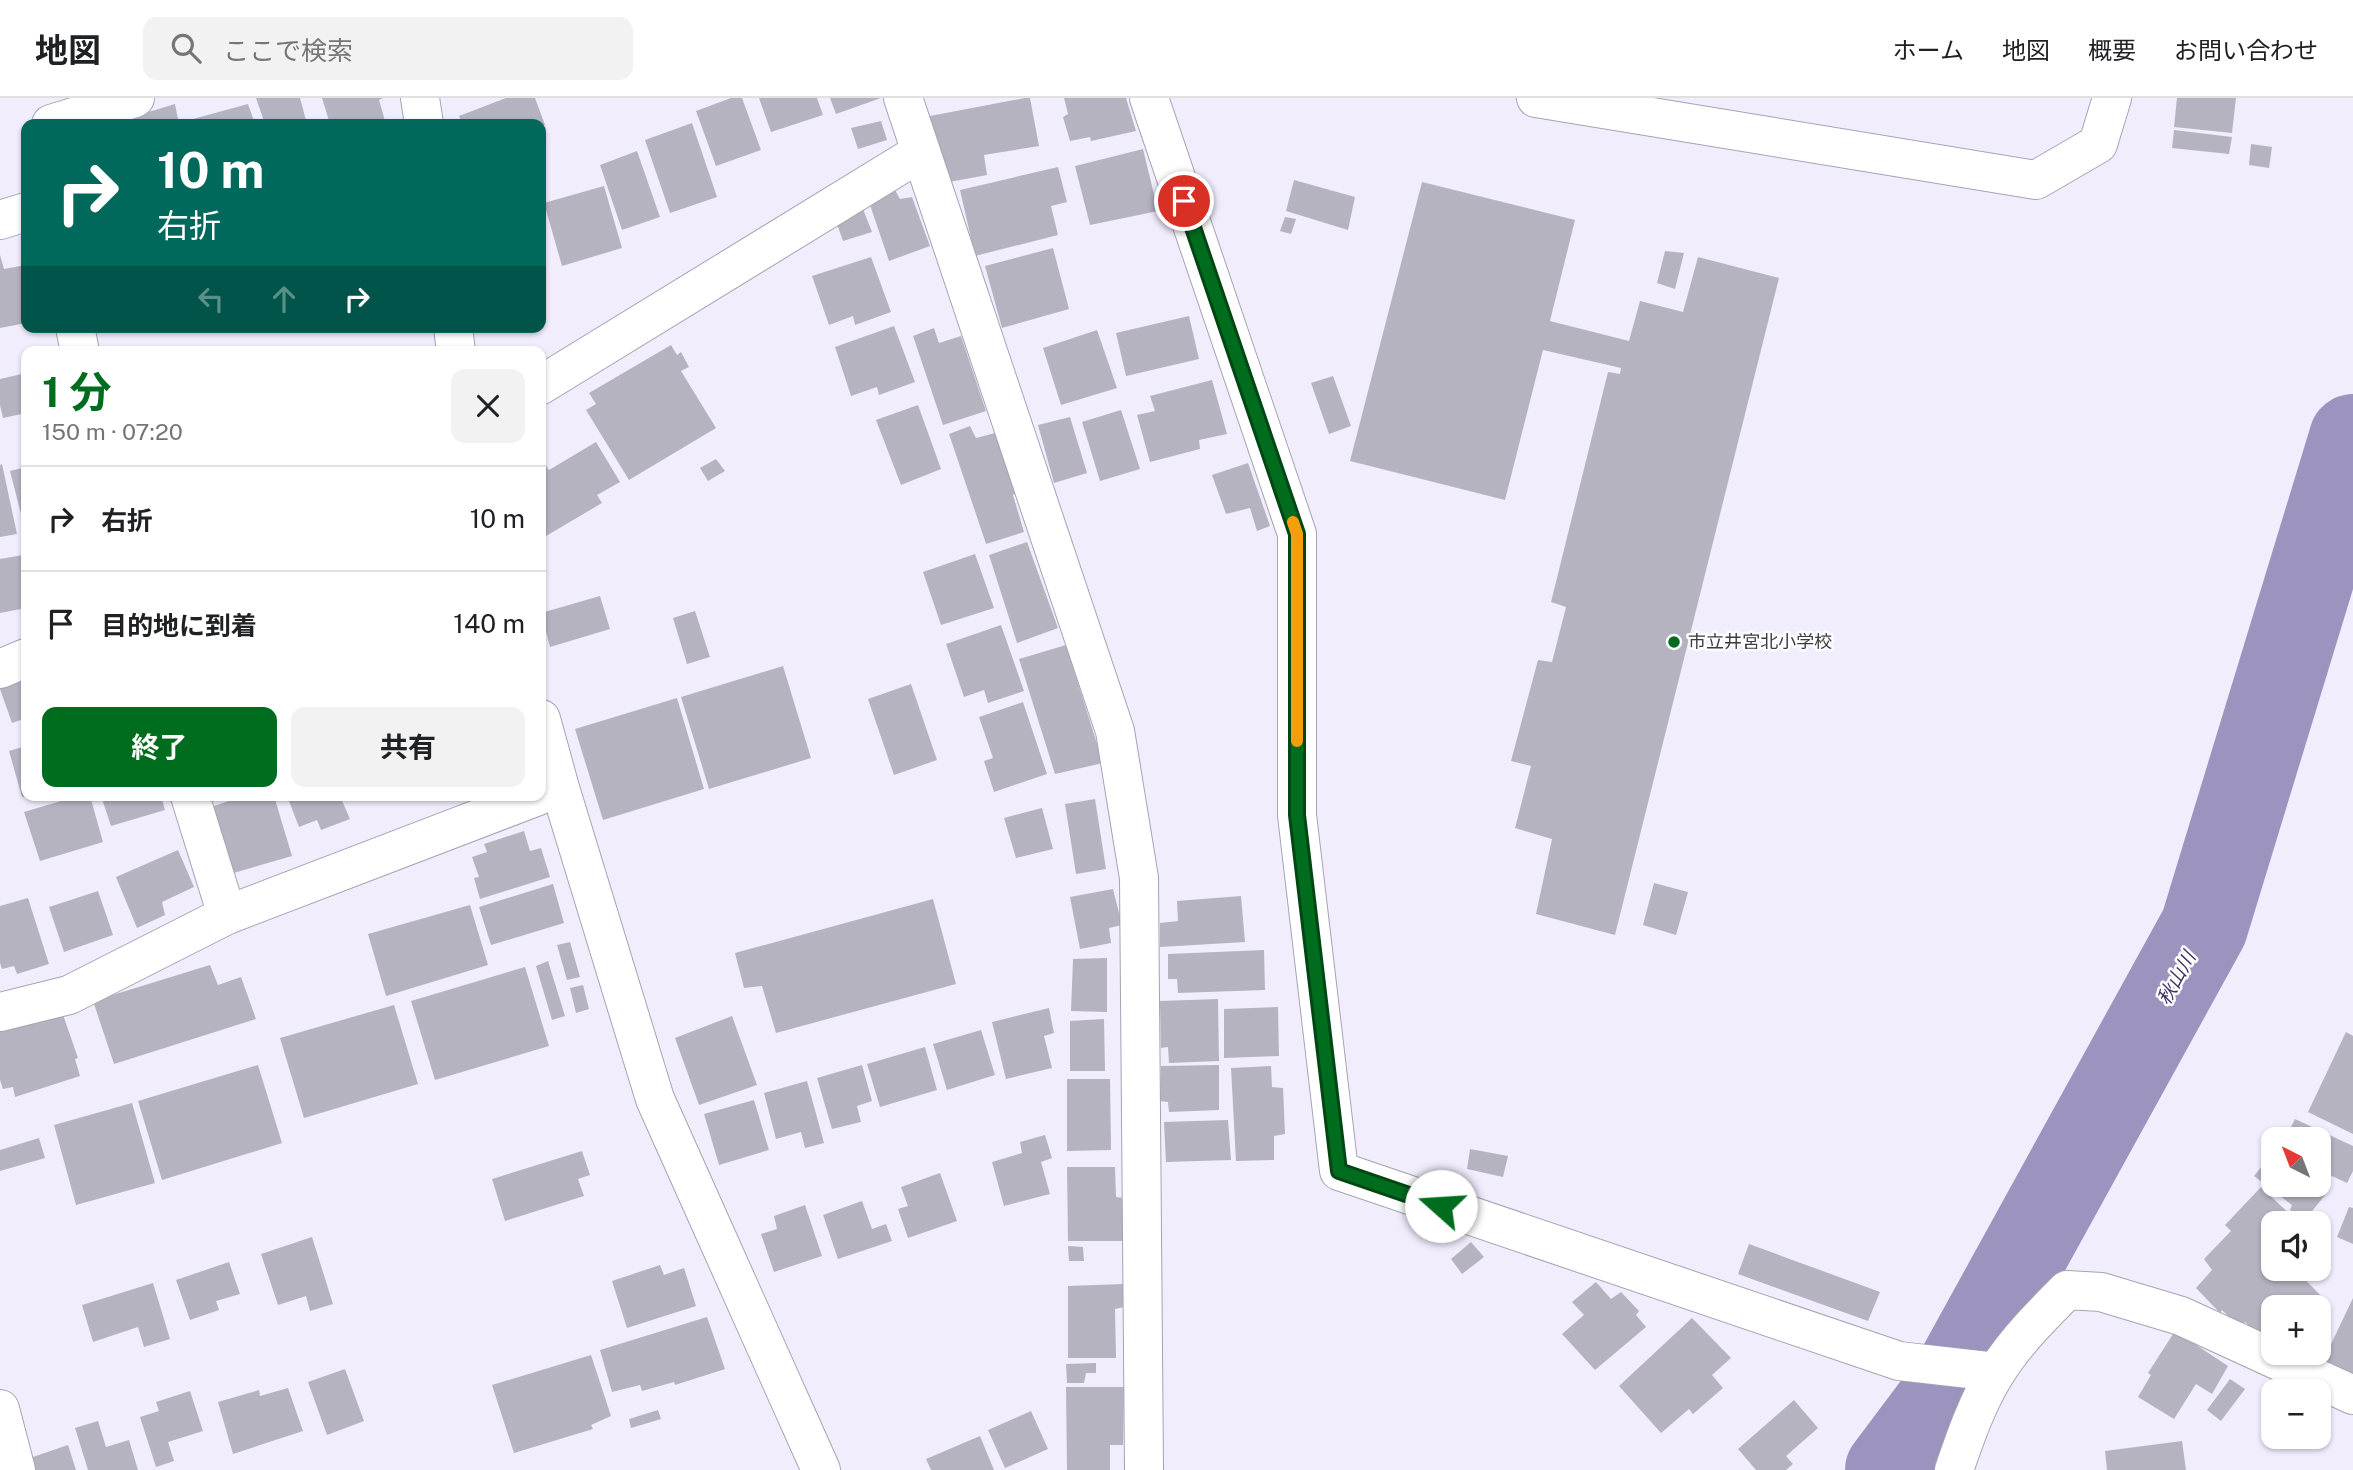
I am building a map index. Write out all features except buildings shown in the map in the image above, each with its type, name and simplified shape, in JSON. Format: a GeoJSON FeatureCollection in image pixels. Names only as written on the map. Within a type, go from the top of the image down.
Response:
{"type":"FeatureCollection","features":[{"type":"Feature","properties":{"kind":"street"},"geometry":{"type":"LineString","coordinates":[[67,119],[135,98]]}},
{"type":"Feature","properties":{"kind":"street"},"geometry":{"type":"LineString","coordinates":[[420,98],[423,119]]}},
{"type":"Feature","properties":{"kind":"street"},"geometry":{"type":"LineString","coordinates":[[903,98],[1115,731],[1139,878],[1144,1470]]}},
{"type":"Feature","properties":{"kind":"street"},"geometry":{"type":"LineString","coordinates":[[1149,98],[1297,534],[1297,815],[1339,1171],[1899,1361],[1996,1372]]}},
{"type":"Feature","properties":{"kind":"street"},"geometry":{"type":"LineString","coordinates":[[1536,98],[2036,180],[2098,144],[2112,98]]}},
{"type":"Feature","properties":{"kind":"street"},"geometry":{"type":"LineString","coordinates":[[546,382],[921,152]]}},
{"type":"Feature","properties":{"kind":"street"},"geometry":{"type":"LineString","coordinates":[[0,220],[21,214]]}},
{"type":"Feature","properties":{"kind":"street"},"geometry":{"type":"LineString","coordinates":[[0,669],[21,660]]}},
{"type":"Feature","properties":{"kind":"street"},"geometry":{"type":"LineString","coordinates":[[546,793],[655,1099],[821,1470]]}},
{"type":"Feature","properties":{"kind":"street"},"geometry":{"type":"LineString","coordinates":[[192,801],[228,915]]}},
{"type":"Feature","properties":{"kind":"street"},"geometry":{"type":"LineString","coordinates":[[0,1012],[69,995],[228,915],[525,801]]}},
{"type":"Feature","properties":{"kind":"street"},"geometry":{"type":"LineString","coordinates":[[1954,1470],[1964,1439],[1996,1372],[2029,1328],[2067,1290],[2101,1292],[2181,1316],[2353,1395]]}},
{"type":"Feature","properties":{"kind":"street"},"geometry":{"type":"LineString","coordinates":[[0,1409],[16,1470]]}},
{"type":"Feature","properties":{"kind":"waterway","name":"秋山川"},"geometry":{"type":"LineString","coordinates":[[1889,1470],[1949,1390],[2204,927],[2353,438]]}},
{"type":"Feature","properties":{"kind":"slow traffic"},"geometry":{"type":"LineString","coordinates":[[1293,522],[1297,534],[1297,741]]}},
{"type":"Feature","properties":{"kind":"place","name":"市立井宮北小学校"},"geometry":{"type":"Point","coordinates":[1674,642]}},
{"type":"Feature","properties":{"kind":"route"},"geometry":{"type":"LineString","coordinates":[[1184,201],[1297,534],[1297,815],[1339,1171],[1441,1206]]}}]}
